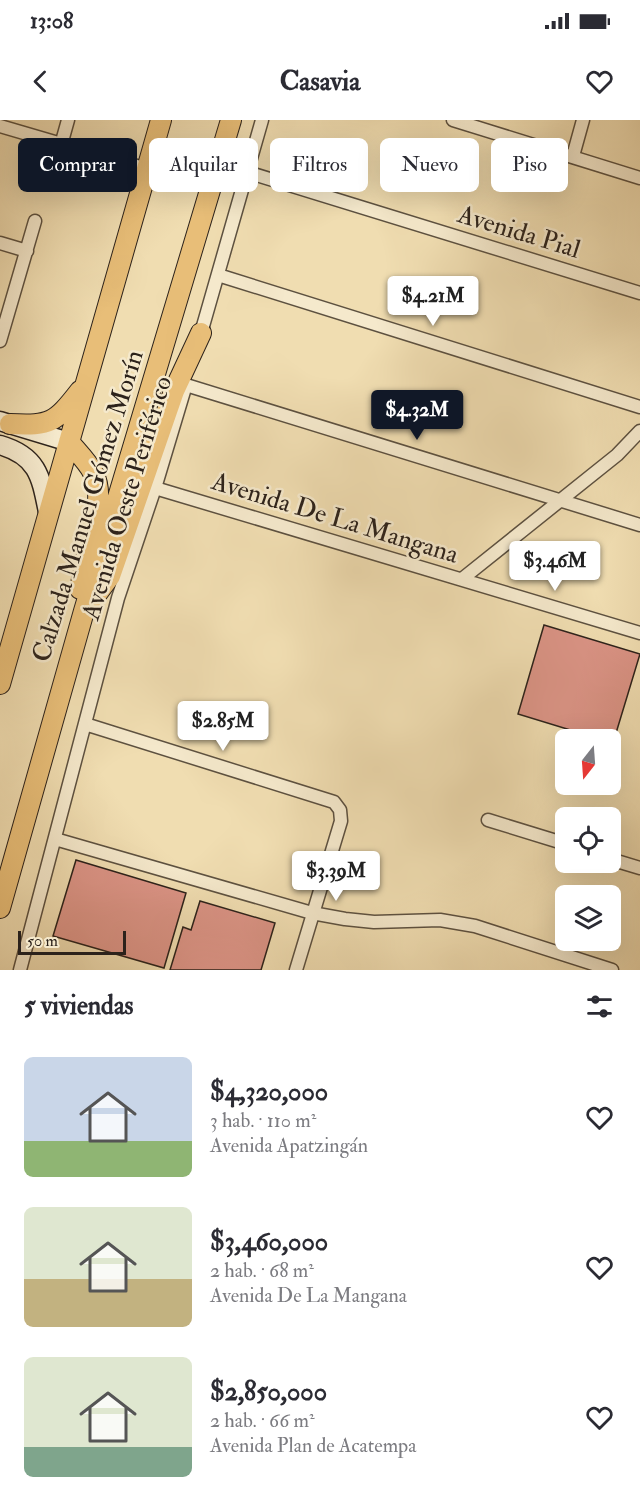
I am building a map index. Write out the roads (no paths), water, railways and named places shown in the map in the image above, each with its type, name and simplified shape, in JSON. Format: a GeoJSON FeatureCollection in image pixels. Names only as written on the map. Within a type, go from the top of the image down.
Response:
{"type":"FeatureCollection","features":[{"type":"Feature","properties":{"kind":"main road","name":"Calzada Manuel Gómez Morín"},"geometry":{"type":"LineString","coordinates":[[0,684],[161,120]]}},
{"type":"Feature","properties":{"kind":"main road","name":"Calzada Manuel Gómez Morín"},"geometry":{"type":"LineString","coordinates":[[0,908],[82,619],[231,120]]}},
{"type":"Feature","properties":{"kind":"main road"},"geometry":{"type":"LineString","coordinates":[[82,619],[110,576],[174,391],[201,333]]}},
{"type":"Feature","properties":{"kind":"main road"},"geometry":{"type":"LineString","coordinates":[[5,422],[37,426],[47,423],[57,418],[86,385]]}},
{"type":"Feature","properties":{"kind":"main road"},"geometry":{"type":"LineString","coordinates":[[69,442],[91,468],[99,489],[80,582],[82,619]]}},
{"type":"Feature","properties":{"kind":"street"},"geometry":{"type":"LineString","coordinates":[[63,138],[68,120]]}},
{"type":"Feature","properties":{"kind":"street","name":"Avenida Oeste Periférico"},"geometry":{"type":"LineString","coordinates":[[257,138],[262,120]]}},
{"type":"Feature","properties":{"kind":"street"},"geometry":{"type":"LineString","coordinates":[[453,120],[640,178]]}},
{"type":"Feature","properties":{"kind":"street"},"geometry":{"type":"LineString","coordinates":[[573,156],[583,120]]}},
{"type":"Feature","properties":{"kind":"street"},"geometry":{"type":"LineString","coordinates":[[0,126],[39,138]]}},
{"type":"Feature","properties":{"kind":"street"},"geometry":{"type":"LineString","coordinates":[[137,166],[147,169]]}},
{"type":"Feature","properties":{"kind":"street","name":"Avenida Pial"},"geometry":{"type":"LineString","coordinates":[[258,175],[640,293]]}},
{"type":"Feature","properties":{"kind":"street","name":"Avenida Oeste Periférico"},"geometry":{"type":"LineString","coordinates":[[23,969],[118,598],[155,488],[241,192]]}},
{"type":"Feature","properties":{"kind":"street"},"geometry":{"type":"LineString","coordinates":[[0,341],[35,221]]}},
{"type":"Feature","properties":{"kind":"street"},"geometry":{"type":"LineString","coordinates":[[0,243],[27,251]]}},
{"type":"Feature","properties":{"kind":"street"},"geometry":{"type":"LineString","coordinates":[[218,275],[640,407]]}},
{"type":"Feature","properties":{"kind":"street"},"geometry":{"type":"LineString","coordinates":[[186,385],[640,525]]}},
{"type":"Feature","properties":{"kind":"street"},"geometry":{"type":"LineString","coordinates":[[5,422],[69,442]]}},
{"type":"Feature","properties":{"kind":"street"},"geometry":{"type":"LineString","coordinates":[[462,579],[617,455],[640,431]]}},
{"type":"Feature","properties":{"kind":"street"},"geometry":{"type":"LineString","coordinates":[[0,445],[26,456],[36,468],[43,484],[48,512]]}},
{"type":"Feature","properties":{"kind":"street","name":"Avenida De La Mangana"},"geometry":{"type":"LineString","coordinates":[[155,488],[640,633]]}},
{"type":"Feature","properties":{"kind":"street"},"geometry":{"type":"LineString","coordinates":[[85,724],[334,802],[340,810],[341,821],[296,970]]}},
{"type":"Feature","properties":{"kind":"street"},"geometry":{"type":"LineString","coordinates":[[488,820],[555,841]]}},
{"type":"Feature","properties":{"kind":"street"},"geometry":{"type":"LineString","coordinates":[[55,839],[312,913],[355,920],[440,920],[475,926],[612,970]]}},
{"type":"Feature","properties":{"kind":"street"},"geometry":{"type":"LineString","coordinates":[[621,862],[640,868]]}}]}
